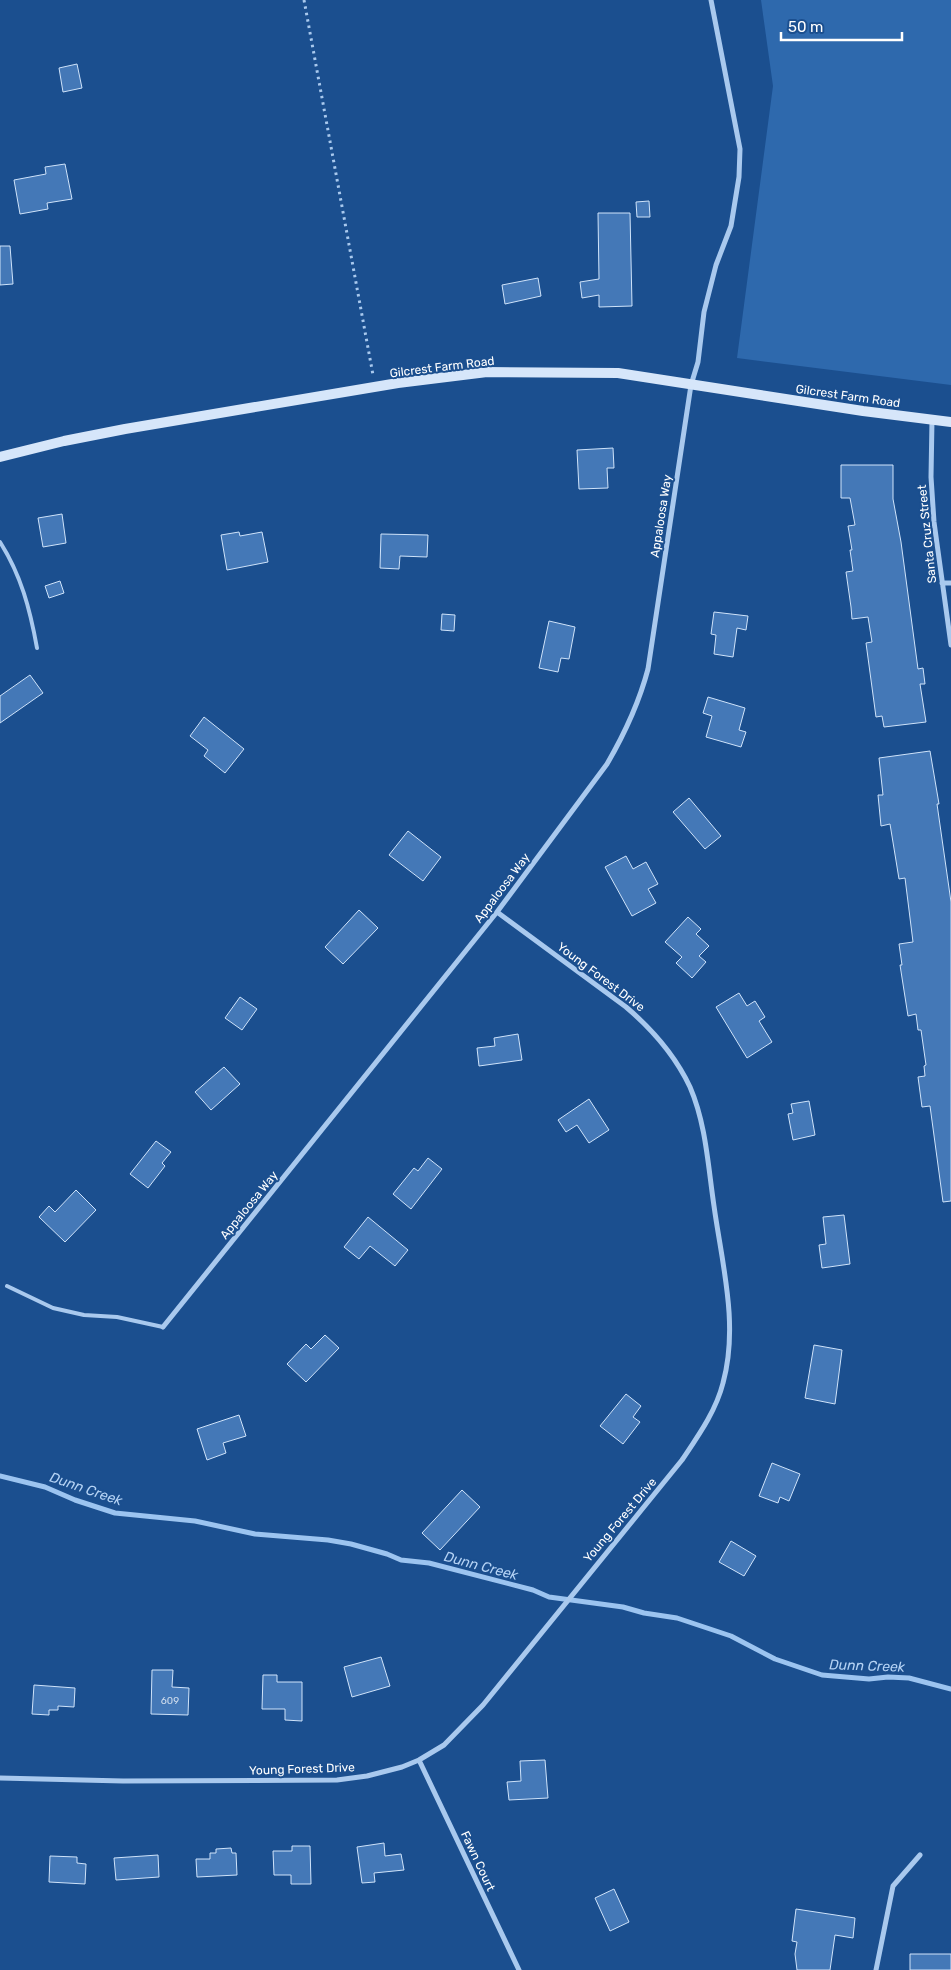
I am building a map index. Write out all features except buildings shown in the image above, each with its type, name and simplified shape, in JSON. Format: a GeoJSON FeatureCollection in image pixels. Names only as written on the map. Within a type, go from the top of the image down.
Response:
{"type":"FeatureCollection","features":[{"type":"Feature","properties":{"kind":"main road","name":"Gilcrest Farm Road"},"geometry":{"type":"LineString","coordinates":[[0,457],[64,441],[126,429],[398,383],[487,372],[618,373],[951,422]]}},
{"type":"Feature","properties":{"kind":"street","name":"Appaloosa Way"},"geometry":{"type":"LineString","coordinates":[[163,1326],[497,912],[607,764],[619,744],[639,698],[648,669],[691,385],[698,362],[704,312],[716,265],[731,226],[739,177],[740,149],[710,0]]}},
{"type":"Feature","properties":{"kind":"street","name":"Santa Cruz Street"},"geometry":{"type":"LineString","coordinates":[[932,420],[931,477],[934,522],[951,645]]}},
{"type":"Feature","properties":{"kind":"street"},"geometry":{"type":"LineString","coordinates":[[942,583],[951,583]]}},
{"type":"Feature","properties":{"kind":"street","name":"Young Forest Drive"},"geometry":{"type":"LineString","coordinates":[[0,1778],[123,1781],[337,1780],[367,1776],[402,1767],[419,1760],[444,1744],[483,1705],[682,1460],[706,1424],[723,1384],[730,1351],[730,1318],[702,1124],[690,1087],[678,1064],[652,1030],[626,1007],[497,912]]}},
{"type":"Feature","properties":{"kind":"street","name":"Fawn Court"},"geometry":{"type":"LineString","coordinates":[[419,1760],[519,1970]]}},
{"type":"Feature","properties":{"kind":"street"},"geometry":{"type":"LineString","coordinates":[[876,1970],[894,1886],[920,1855]]}},
{"type":"Feature","properties":{"kind":"lane"},"geometry":{"type":"LineString","coordinates":[[0,542],[14,564],[30,613],[37,648]]}},
{"type":"Feature","properties":{"kind":"lane"},"geometry":{"type":"LineString","coordinates":[[7,1286],[53,1308],[84,1315],[117,1317],[163,1326]]}},
{"type":"Feature","properties":{"kind":"path"},"geometry":{"type":"LineString","coordinates":[[304,0],[375,388]]}},
{"type":"Feature","properties":{"kind":"shaded area"},"geometry":{"type":"Polygon","coordinates":[[[761,0],[951,0],[951,385],[737,358],[773,86],[761,0]]]}},
{"type":"Feature","properties":{"kind":"waterway","name":"Dunn Creek"},"geometry":{"type":"LineString","coordinates":[[0,1476],[45,1487],[75,1500],[115,1513],[195,1521],[255,1534],[328,1540],[351,1544],[401,1560],[429,1563],[533,1590],[549,1597],[623,1607],[644,1613],[677,1618],[731,1636],[775,1659],[822,1675],[869,1679],[888,1677],[909,1678],[951,1689]]}}]}
